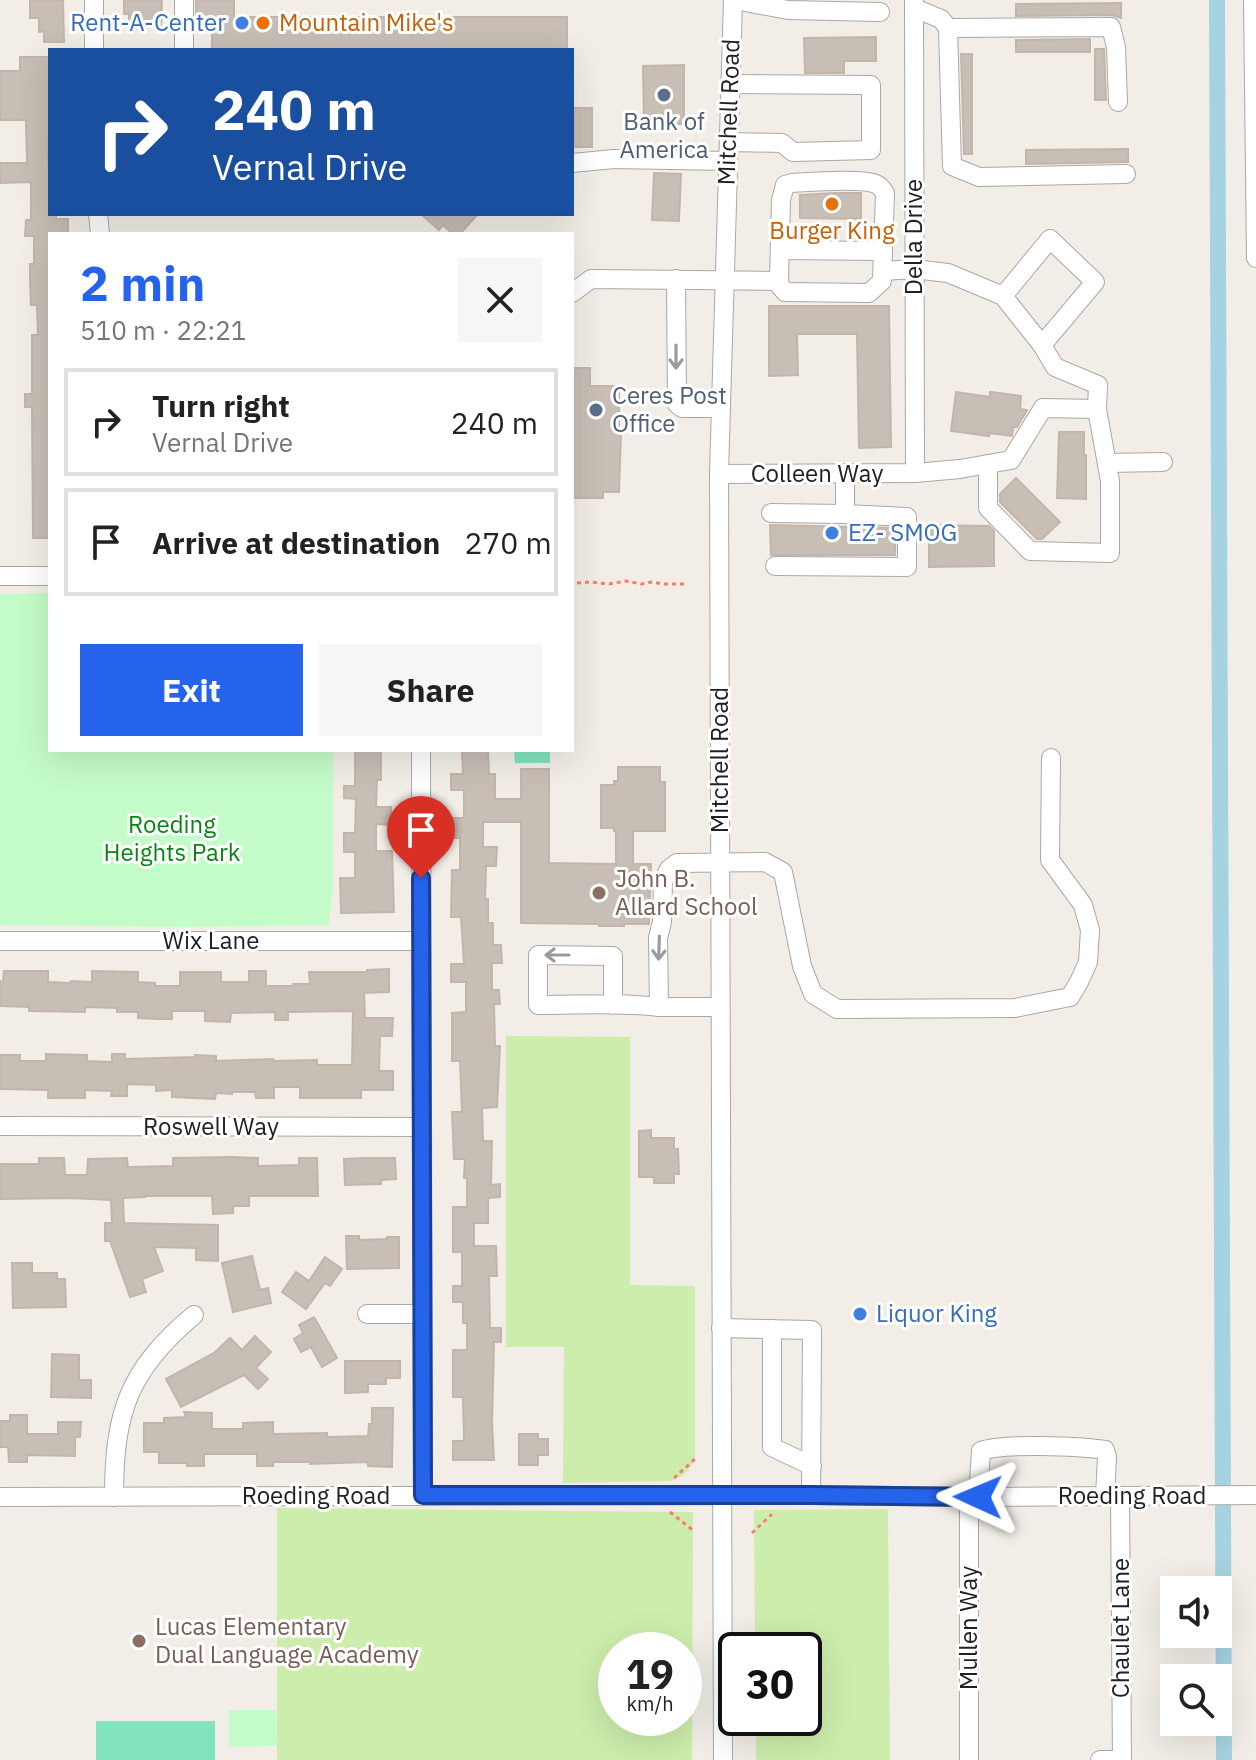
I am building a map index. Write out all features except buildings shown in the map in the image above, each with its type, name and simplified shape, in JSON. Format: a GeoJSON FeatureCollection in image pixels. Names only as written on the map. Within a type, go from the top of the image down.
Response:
{"type":"FeatureCollection","features":[{"type":"Feature","properties":{"kind":"street"},"geometry":{"type":"LineString","coordinates":[[94,0],[94,48]]}},
{"type":"Feature","properties":{"kind":"street"},"geometry":{"type":"LineString","coordinates":[[184,0],[184,48]]}},
{"type":"Feature","properties":{"kind":"street"},"geometry":{"type":"LineString","coordinates":[[734,0],[788,10],[880,12]]}},
{"type":"Feature","properties":{"kind":"street","name":"Mitchell Road"},"geometry":{"type":"LineString","coordinates":[[723,1760],[719,474],[734,0]]}},
{"type":"Feature","properties":{"kind":"street"},"geometry":{"type":"LineString","coordinates":[[1253,0],[1256,258]]}},
{"type":"Feature","properties":{"kind":"street"},"geometry":{"type":"LineString","coordinates":[[914,4],[941,19],[948,28],[952,166],[979,177],[1126,174]]}},
{"type":"Feature","properties":{"kind":"street","name":"Della Drive"},"geometry":{"type":"LineString","coordinates":[[914,4],[915,473]]}},
{"type":"Feature","properties":{"kind":"street"},"geometry":{"type":"LineString","coordinates":[[948,28],[1111,27],[1116,47],[1118,102]]}},
{"type":"Feature","properties":{"kind":"street"},"geometry":{"type":"LineString","coordinates":[[574,163],[728,151],[782,143],[793,152],[871,150],[871,85],[731,84]]}},
{"type":"Feature","properties":{"kind":"street"},"geometry":{"type":"LineString","coordinates":[[872,183],[885,193],[882,281],[869,293],[785,292],[779,281],[780,250],[781,200],[785,185],[872,183]]}},
{"type":"Feature","properties":{"kind":"street"},"geometry":{"type":"LineString","coordinates":[[1003,296],[1050,239],[1095,282],[1042,345]]}},
{"type":"Feature","properties":{"kind":"street"},"geometry":{"type":"LineString","coordinates":[[780,250],[883,251]]}},
{"type":"Feature","properties":{"kind":"street"},"geometry":{"type":"LineString","coordinates":[[883,271],[914,269],[948,273],[1003,296],[1042,345],[1055,367],[1098,385],[1097,409],[1110,481],[1110,553],[1030,551],[988,508],[988,464]]}},
{"type":"Feature","properties":{"kind":"street"},"geometry":{"type":"LineString","coordinates":[[574,292],[591,279],[779,281]]}},
{"type":"Feature","properties":{"kind":"street"},"geometry":{"type":"LineString","coordinates":[[676,279],[677,404],[682,408],[721,408]]}},
{"type":"Feature","properties":{"kind":"street","name":"Colleen Way"},"geometry":{"type":"LineString","coordinates":[[719,474],[915,473],[960,469],[1011,460],[1043,408],[1097,409]]}},
{"type":"Feature","properties":{"kind":"street"},"geometry":{"type":"LineString","coordinates":[[1107,463],[1163,462]]}},
{"type":"Feature","properties":{"kind":"street"},"geometry":{"type":"LineString","coordinates":[[845,473],[845,514]]}},
{"type":"Feature","properties":{"kind":"street"},"geometry":{"type":"LineString","coordinates":[[771,513],[907,517],[907,567],[775,566]]}},
{"type":"Feature","properties":{"kind":"street"},"geometry":{"type":"LineString","coordinates":[[0,576],[48,576]]}},
{"type":"Feature","properties":{"kind":"street"},"geometry":{"type":"LineString","coordinates":[[421,752],[423,1495]]}},
{"type":"Feature","properties":{"kind":"street"},"geometry":{"type":"LineString","coordinates":[[659,1007],[658,938],[664,878],[677,863],[765,862],[783,872],[802,966],[813,994],[837,1009],[1015,1008],[1070,997],[1088,962],[1090,930],[1083,905],[1050,860],[1051,758]]}},
{"type":"Feature","properties":{"kind":"street","name":"Wix Lane"},"geometry":{"type":"LineString","coordinates":[[0,941],[421,941]]}},
{"type":"Feature","properties":{"kind":"street"},"geometry":{"type":"LineString","coordinates":[[613,1005],[613,956],[538,955],[538,1005],[720,1007]]}},
{"type":"Feature","properties":{"kind":"street","name":"Roswell Way"},"geometry":{"type":"LineString","coordinates":[[0,1126],[422,1127]]}},
{"type":"Feature","properties":{"kind":"street"},"geometry":{"type":"LineString","coordinates":[[367,1314],[422,1314]]}},
{"type":"Feature","properties":{"kind":"street"},"geometry":{"type":"LineString","coordinates":[[114,1497],[116,1444],[128,1397],[154,1353],[194,1315]]}},
{"type":"Feature","properties":{"kind":"street"},"geometry":{"type":"LineString","coordinates":[[721,1328],[812,1330],[811,1495]]}},
{"type":"Feature","properties":{"kind":"street"},"geometry":{"type":"LineString","coordinates":[[772,1329],[772,1447],[812,1466]]}},
{"type":"Feature","properties":{"kind":"street","name":"Chaulet Lane"},"geometry":{"type":"LineString","coordinates":[[973,1497],[981,1451],[991,1447],[1105,1450],[1113,1496],[1122,1760]]}},
{"type":"Feature","properties":{"kind":"street","name":"Roeding Road"},"geometry":{"type":"LineString","coordinates":[[0,1497],[1256,1495]]}},
{"type":"Feature","properties":{"kind":"street","name":"Mullen Way"},"geometry":{"type":"LineString","coordinates":[[969,1760],[973,1497]]}},
{"type":"Feature","properties":{"kind":"street"},"geometry":{"type":"LineString","coordinates":[[1100,1760],[1122,1760]]}},
{"type":"Feature","properties":{"kind":"path"},"geometry":{"type":"LineString","coordinates":[[577,583],[626,581],[686,584]]}},
{"type":"Feature","properties":{"kind":"path"},"geometry":{"type":"LineString","coordinates":[[671,1481],[695,1459]]}},
{"type":"Feature","properties":{"kind":"path"},"geometry":{"type":"LineString","coordinates":[[670,1512],[695,1532]]}},
{"type":"Feature","properties":{"kind":"path"},"geometry":{"type":"LineString","coordinates":[[752,1533],[772,1514]]}},
{"type":"Feature","properties":{"kind":"green space","name":"Roeding Heights Park"},"geometry":{"type":"Polygon","coordinates":[[[48,593],[48,752],[333,752],[333,885],[329,925],[0,925],[0,594],[48,593]]]}},
{"type":"Feature","properties":{"kind":"green space"},"geometry":{"type":"Polygon","coordinates":[[[514,752],[550,752],[550,763],[515,763],[514,752]]]}},
{"type":"Feature","properties":{"kind":"green space"},"geometry":{"type":"Polygon","coordinates":[[[506,1036],[630,1037],[630,1285],[695,1286],[695,1455],[687,1472],[671,1481],[563,1483],[564,1347],[506,1347],[506,1036]]]}},
{"type":"Feature","properties":{"kind":"green space"},"geometry":{"type":"Polygon","coordinates":[[[277,1508],[693,1512],[693,1632],[598,1632],[598,1736],[692,1736],[692,1760],[277,1760],[277,1508]]]}},
{"type":"Feature","properties":{"kind":"green space"},"geometry":{"type":"Polygon","coordinates":[[[888,1509],[890,1760],[756,1760],[756,1736],[822,1736],[822,1632],[755,1632],[754,1510],[888,1509]]]}},
{"type":"Feature","properties":{"kind":"green space"},"geometry":{"type":"Polygon","coordinates":[[[229,1710],[276,1710],[277,1746],[229,1747],[229,1710]]]}},
{"type":"Feature","properties":{"kind":"green space"},"geometry":{"type":"Polygon","coordinates":[[[96,1721],[215,1721],[215,1760],[96,1760],[96,1721]]]}},
{"type":"Feature","properties":{"kind":"waterway"},"geometry":{"type":"LineString","coordinates":[[1217,0],[1224,1760]]}},
{"type":"Feature","properties":{"kind":"place","name":"Rent-A-Center"},"geometry":{"type":"Point","coordinates":[242,23]}},
{"type":"Feature","properties":{"kind":"place","name":"Mountain Mike's"},"geometry":{"type":"Point","coordinates":[263,23]}},
{"type":"Feature","properties":{"kind":"place","name":"Bank of America"},"geometry":{"type":"Point","coordinates":[664,95]}},
{"type":"Feature","properties":{"kind":"place","name":"Burger King"},"geometry":{"type":"Point","coordinates":[832,204]}},
{"type":"Feature","properties":{"kind":"place","name":"Ceres Post Office"},"geometry":{"type":"Point","coordinates":[596,410]}},
{"type":"Feature","properties":{"kind":"place","name":"EZ- SMOG"},"geometry":{"type":"Point","coordinates":[832,533]}},
{"type":"Feature","properties":{"kind":"place","name":"John B. Allard School"},"geometry":{"type":"Point","coordinates":[599,893]}},
{"type":"Feature","properties":{"kind":"place","name":"Liquor King"},"geometry":{"type":"Point","coordinates":[860,1314]}},
{"type":"Feature","properties":{"kind":"place","name":"Lucas Elementary Dual Language Academy"},"geometry":{"type":"Point","coordinates":[139,1641]}},
{"type":"Feature","properties":{"kind":"route"},"geometry":{"type":"LineString","coordinates":[[421,878],[423,1495],[978,1497]]}}]}
